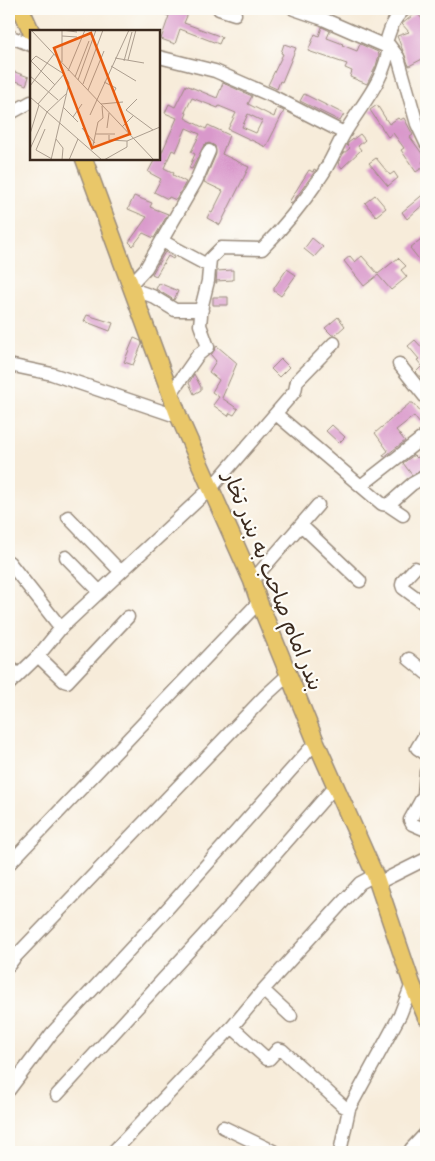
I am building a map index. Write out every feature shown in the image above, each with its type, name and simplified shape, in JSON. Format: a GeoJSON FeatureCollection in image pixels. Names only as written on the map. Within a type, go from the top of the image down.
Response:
{"type":"FeatureCollection","features":[{"type":"Feature","properties":{"kind":"main road"},"geometry":{"type":"LineString","coordinates":[[21,9],[31,30]]}},
{"type":"Feature","properties":{"kind":"main road","name":"بندر امام صاحب به بندر تخار"},"geometry":{"type":"LineString","coordinates":[[84,160],[172,392],[179,417],[212,487],[252,581],[316,742],[377,879],[412,984],[426,1017]]}},
{"type":"Feature","properties":{"kind":"street"},"geometry":{"type":"LineString","coordinates":[[219,9],[235,14]]}},
{"type":"Feature","properties":{"kind":"street"},"geometry":{"type":"LineString","coordinates":[[294,9],[387,46],[398,57],[421,121],[426,143]]}},
{"type":"Feature","properties":{"kind":"street"},"geometry":{"type":"LineString","coordinates":[[172,392],[198,355],[208,347],[200,325],[210,259],[221,248],[262,250],[275,236],[321,177],[344,133],[362,108],[382,72],[388,56],[387,46],[391,26],[405,9]]}},
{"type":"Feature","properties":{"kind":"street"},"geometry":{"type":"LineString","coordinates":[[9,36],[30,45]]}},
{"type":"Feature","properties":{"kind":"street"},"geometry":{"type":"LineString","coordinates":[[160,57],[215,71],[272,96],[344,133]]}},
{"type":"Feature","properties":{"kind":"street"},"geometry":{"type":"LineString","coordinates":[[9,114],[30,103]]}},
{"type":"Feature","properties":{"kind":"street"},"geometry":{"type":"LineString","coordinates":[[202,310],[175,310],[152,296],[131,287],[146,268],[162,241],[196,181],[209,151]]}},
{"type":"Feature","properties":{"kind":"street"},"geometry":{"type":"LineString","coordinates":[[162,241],[209,266]]}},
{"type":"Feature","properties":{"kind":"street"},"geometry":{"type":"LineString","coordinates":[[9,665],[13,680],[38,656],[61,628],[212,487],[295,391],[297,381],[334,342]]}},
{"type":"Feature","properties":{"kind":"street"},"geometry":{"type":"LineString","coordinates":[[399,364],[426,398]]}},
{"type":"Feature","properties":{"kind":"street"},"geometry":{"type":"LineString","coordinates":[[9,365],[52,374],[179,417]]}},
{"type":"Feature","properties":{"kind":"street"},"geometry":{"type":"LineString","coordinates":[[276,414],[362,485],[382,504],[388,505],[403,515]]}},
{"type":"Feature","properties":{"kind":"street"},"geometry":{"type":"LineString","coordinates":[[362,485],[426,435]]}},
{"type":"Feature","properties":{"kind":"street"},"geometry":{"type":"LineString","coordinates":[[388,505],[412,484],[426,476]]}},
{"type":"Feature","properties":{"kind":"street"},"geometry":{"type":"LineString","coordinates":[[252,581],[318,505]]}},
{"type":"Feature","properties":{"kind":"street"},"geometry":{"type":"LineString","coordinates":[[68,517],[120,571]]}},
{"type":"Feature","properties":{"kind":"street"},"geometry":{"type":"LineString","coordinates":[[302,524],[360,581]]}},
{"type":"Feature","properties":{"kind":"street"},"geometry":{"type":"LineString","coordinates":[[66,557],[100,592]]}},
{"type":"Feature","properties":{"kind":"street"},"geometry":{"type":"LineString","coordinates":[[9,562],[61,628]]}},
{"type":"Feature","properties":{"kind":"street"},"geometry":{"type":"LineString","coordinates":[[416,568],[403,581],[402,585],[403,588],[426,605]]}},
{"type":"Feature","properties":{"kind":"street"},"geometry":{"type":"LineString","coordinates":[[9,864],[259,602]]}},
{"type":"Feature","properties":{"kind":"street"},"geometry":{"type":"LineString","coordinates":[[38,656],[64,681],[68,682],[128,617]]}},
{"type":"Feature","properties":{"kind":"street"},"geometry":{"type":"LineString","coordinates":[[410,659],[426,673]]}},
{"type":"Feature","properties":{"kind":"street"},"geometry":{"type":"LineString","coordinates":[[9,965],[265,696],[288,675]]}},
{"type":"Feature","properties":{"kind":"street"},"geometry":{"type":"LineString","coordinates":[[426,733],[417,748],[426,754]]}},
{"type":"Feature","properties":{"kind":"street"},"geometry":{"type":"LineString","coordinates":[[9,1090],[52,1033],[160,917],[316,742]]}},
{"type":"Feature","properties":{"kind":"street"},"geometry":{"type":"LineString","coordinates":[[426,772],[425,792],[410,820],[412,824],[426,830]]}},
{"type":"Feature","properties":{"kind":"street"},"geometry":{"type":"LineString","coordinates":[[57,1095],[232,904],[336,785]]}},
{"type":"Feature","properties":{"kind":"street"},"geometry":{"type":"LineString","coordinates":[[113,1152],[232,1027],[262,990],[360,883],[377,879],[426,859]]}},
{"type":"Feature","properties":{"kind":"street"},"geometry":{"type":"LineString","coordinates":[[340,1152],[349,1109],[400,1015],[412,984]]}},
{"type":"Feature","properties":{"kind":"street"},"geometry":{"type":"LineString","coordinates":[[262,990],[291,1016]]}},
{"type":"Feature","properties":{"kind":"street"},"geometry":{"type":"LineString","coordinates":[[232,1027],[269,1059],[278,1049],[282,1050],[343,1106],[349,1109]]}},
{"type":"Feature","properties":{"kind":"street"},"geometry":{"type":"LineString","coordinates":[[223,1127],[275,1152]]}},
{"type":"Feature","properties":{"kind":"street"},"geometry":{"type":"LineString","coordinates":[[410,1149],[426,1133]]}},
{"type":"Feature","properties":{"kind":"building"},"geometry":{"type":"Polygon","coordinates":[[[166,9],[190,9],[184,23],[222,37],[219,44],[180,29],[175,44],[161,39],[169,16],[164,14],[166,9]]]}},
{"type":"Feature","properties":{"kind":"building"},"geometry":{"type":"Polygon","coordinates":[[[417,12],[426,25],[426,57],[409,66],[397,36],[409,32],[402,24],[417,12]]]}},
{"type":"Feature","properties":{"kind":"building"},"geometry":{"type":"Polygon","coordinates":[[[322,27],[330,31],[327,38],[342,45],[357,51],[360,44],[378,52],[376,66],[367,84],[350,77],[352,71],[345,68],[347,64],[308,51],[315,34],[319,36],[322,27]]]}},
{"type":"Feature","properties":{"kind":"building"},"geometry":{"type":"Polygon","coordinates":[[[284,44],[296,48],[282,82],[280,81],[277,89],[268,85],[283,54],[281,53],[284,44]]]}},
{"type":"Feature","properties":{"kind":"building"},"geometry":{"type":"Polygon","coordinates":[[[9,70],[29,77],[26,85],[9,78],[9,70]]]}},
{"type":"Feature","properties":{"kind":"building"},"geometry":{"type":"Polygon","coordinates":[[[223,83],[252,96],[248,104],[274,117],[277,108],[284,111],[266,147],[228,129],[236,113],[192,98],[185,112],[187,113],[185,118],[206,129],[208,125],[229,135],[222,154],[249,167],[220,225],[207,218],[210,212],[212,213],[223,191],[204,182],[216,154],[215,146],[209,143],[204,145],[192,169],[189,168],[195,154],[191,152],[200,134],[186,128],[176,152],[172,150],[164,168],[186,182],[176,200],[169,197],[168,199],[154,192],[161,179],[148,172],[154,160],[160,160],[177,118],[165,113],[169,104],[175,107],[186,85],[217,98],[223,83]],[[248,114],[242,127],[256,133],[262,121],[248,114]]]}},
{"type":"Feature","properties":{"kind":"building"},"geometry":{"type":"Polygon","coordinates":[[[304,94],[344,114],[340,121],[300,101],[304,94]]]}},
{"type":"Feature","properties":{"kind":"building"},"geometry":{"type":"Polygon","coordinates":[[[377,105],[389,124],[398,118],[400,120],[404,118],[413,135],[410,137],[426,159],[422,162],[425,166],[416,172],[401,150],[404,148],[393,133],[388,137],[370,110],[377,105]]]}},
{"type":"Feature","properties":{"kind":"building"},"geometry":{"type":"Polygon","coordinates":[[[360,134],[365,140],[358,146],[361,150],[342,168],[338,163],[343,154],[350,148],[347,145],[348,143],[360,134]]]}},
{"type":"Feature","properties":{"kind":"building"},"geometry":{"type":"Polygon","coordinates":[[[376,158],[390,175],[394,172],[398,178],[388,186],[369,163],[376,158]]]}},
{"type":"Feature","properties":{"kind":"building"},"geometry":{"type":"Polygon","coordinates":[[[314,169],[316,170],[291,204],[289,202],[309,170],[313,172],[314,169]]]}},
{"type":"Feature","properties":{"kind":"building"},"geometry":{"type":"Polygon","coordinates":[[[426,192],[426,202],[407,219],[402,212],[426,192]]]}},
{"type":"Feature","properties":{"kind":"building"},"geometry":{"type":"Polygon","coordinates":[[[375,195],[386,208],[376,216],[365,203],[375,195]]]}},
{"type":"Feature","properties":{"kind":"building"},"geometry":{"type":"Polygon","coordinates":[[[134,196],[152,203],[150,207],[168,214],[154,238],[143,233],[133,246],[129,242],[147,217],[128,209],[134,196]]]}},
{"type":"Feature","properties":{"kind":"building"},"geometry":{"type":"Polygon","coordinates":[[[426,235],[426,268],[410,248],[426,235]]]}},
{"type":"Feature","properties":{"kind":"building"},"geometry":{"type":"Polygon","coordinates":[[[312,238],[323,247],[314,257],[304,249],[312,238]]]}},
{"type":"Feature","properties":{"kind":"building"},"geometry":{"type":"Polygon","coordinates":[[[165,252],[174,257],[173,259],[168,256],[156,276],[152,274],[165,252]]]}},
{"type":"Feature","properties":{"kind":"building"},"geometry":{"type":"Polygon","coordinates":[[[350,256],[355,262],[362,256],[378,274],[398,258],[406,266],[401,270],[407,277],[391,290],[378,275],[364,286],[344,261],[350,256]]]}},
{"type":"Feature","properties":{"kind":"building"},"geometry":{"type":"Polygon","coordinates":[[[287,269],[296,275],[281,296],[274,291],[274,288],[287,269]]]}},
{"type":"Feature","properties":{"kind":"building"},"geometry":{"type":"Polygon","coordinates":[[[233,270],[233,280],[216,281],[217,271],[233,270]]]}},
{"type":"Feature","properties":{"kind":"building"},"geometry":{"type":"Polygon","coordinates":[[[159,283],[178,291],[174,300],[156,289],[159,283]]]}},
{"type":"Feature","properties":{"kind":"building"},"geometry":{"type":"Polygon","coordinates":[[[213,297],[228,297],[228,305],[213,305],[213,297]]]}},
{"type":"Feature","properties":{"kind":"building"},"geometry":{"type":"Polygon","coordinates":[[[87,315],[113,323],[110,331],[84,321],[87,315]]]}},
{"type":"Feature","properties":{"kind":"building"},"geometry":{"type":"Polygon","coordinates":[[[338,317],[345,326],[335,335],[332,335],[325,328],[338,317]]]}},
{"type":"Feature","properties":{"kind":"building"},"geometry":{"type":"Polygon","coordinates":[[[134,338],[141,341],[142,344],[133,365],[124,362],[134,338]]]}},
{"type":"Feature","properties":{"kind":"building"},"geometry":{"type":"Polygon","coordinates":[[[415,340],[426,352],[426,384],[416,372],[422,366],[417,360],[419,359],[408,346],[415,340]]]}},
{"type":"Feature","properties":{"kind":"building"},"geometry":{"type":"Polygon","coordinates":[[[217,346],[237,363],[222,398],[238,409],[234,415],[230,413],[228,416],[213,405],[219,397],[212,392],[219,380],[209,372],[216,361],[211,355],[217,346]]]}},
{"type":"Feature","properties":{"kind":"building"},"geometry":{"type":"Polygon","coordinates":[[[281,359],[289,367],[279,377],[271,369],[281,359]]]}},
{"type":"Feature","properties":{"kind":"building"},"geometry":{"type":"Polygon","coordinates":[[[194,374],[201,390],[194,394],[189,383],[194,374]]]}},
{"type":"Feature","properties":{"kind":"building"},"geometry":{"type":"Polygon","coordinates":[[[410,403],[413,403],[426,419],[420,424],[414,416],[396,430],[405,441],[384,457],[383,455],[388,451],[375,433],[410,403]]]}},
{"type":"Feature","properties":{"kind":"building"},"geometry":{"type":"Polygon","coordinates":[[[332,425],[345,437],[339,443],[326,431],[332,425]]]}},
{"type":"Feature","properties":{"kind":"building"},"geometry":{"type":"Polygon","coordinates":[[[426,451],[426,468],[412,475],[403,463],[414,455],[417,458],[426,451]]]}}]}
